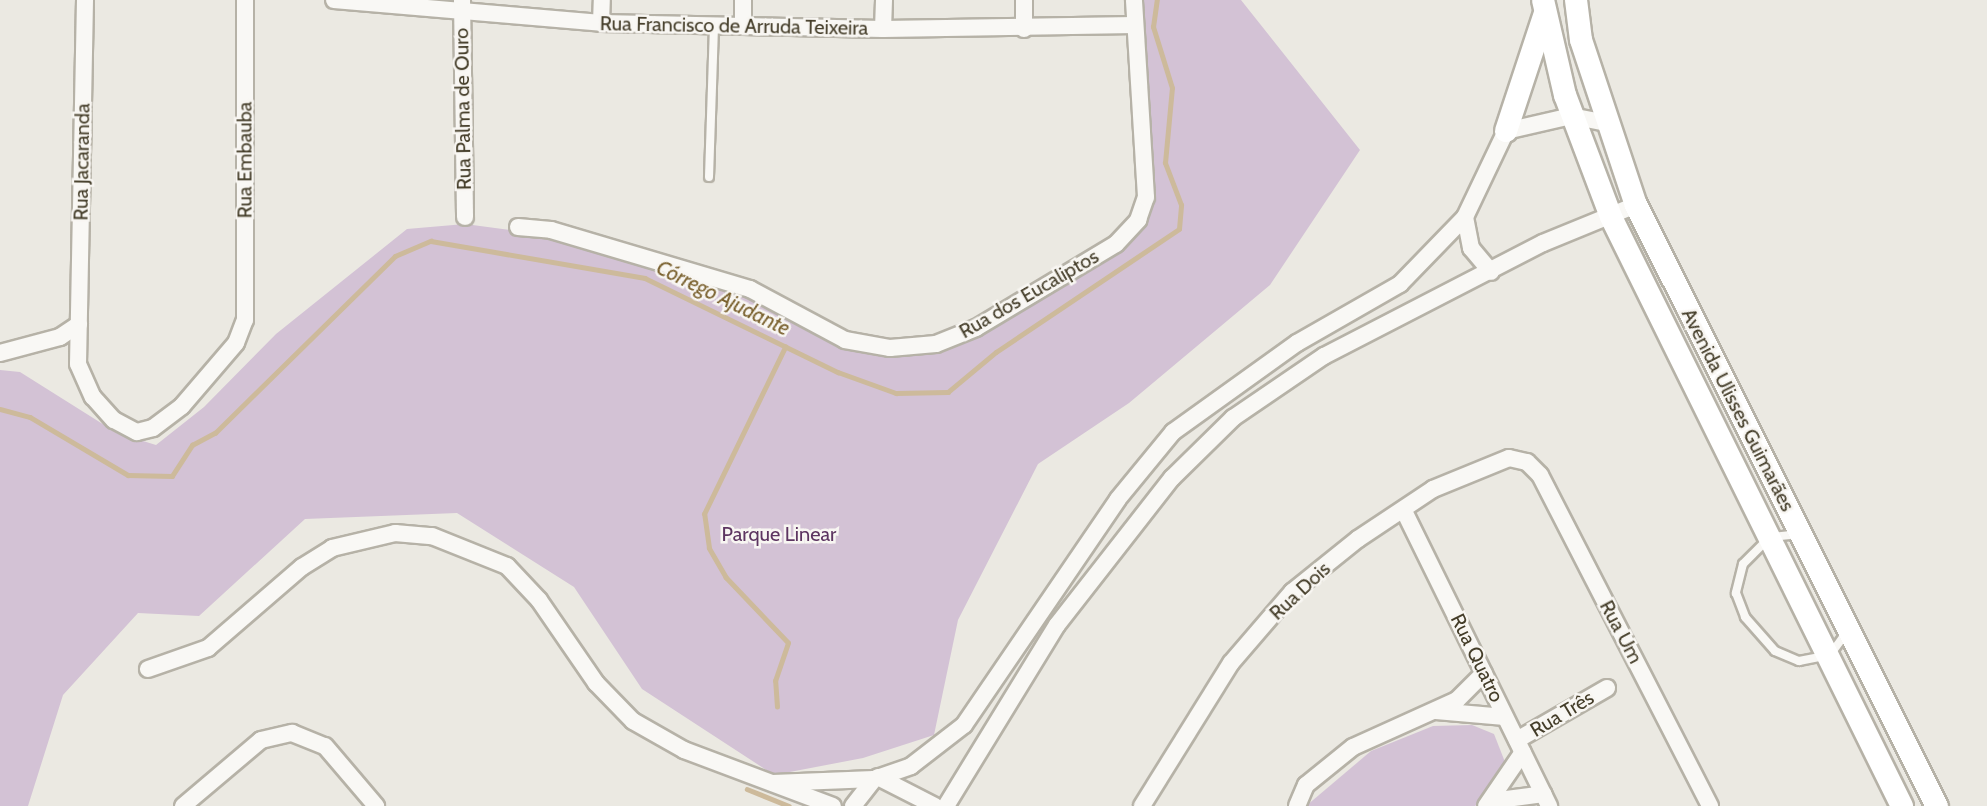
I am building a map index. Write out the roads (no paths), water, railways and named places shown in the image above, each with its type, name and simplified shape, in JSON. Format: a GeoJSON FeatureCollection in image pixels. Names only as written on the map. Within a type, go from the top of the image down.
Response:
{"type":"FeatureCollection","features":[{"type":"Feature","properties":{"kind":"street","name":"Rua Jacaranda"},"geometry":{"type":"LineString","coordinates":[[79,324],[85,0]]}},
{"type":"Feature","properties":{"kind":"street","name":"Rua Embauba"},"geometry":{"type":"LineString","coordinates":[[79,324],[78,364],[84,382],[114,420],[137,432],[153,428],[182,406],[236,343],[245,320],[245,0]]}},
{"type":"Feature","properties":{"kind":"street","name":"Rua Francisco de Arruda Teixeira"},"geometry":{"type":"LineString","coordinates":[[334,0],[462,4],[601,23],[883,29],[1024,29],[1135,25]]}},
{"type":"Feature","properties":{"kind":"street"},"geometry":{"type":"LineString","coordinates":[[601,23],[602,0]]}},
{"type":"Feature","properties":{"kind":"street"},"geometry":{"type":"LineString","coordinates":[[743,0],[743,26]]}},
{"type":"Feature","properties":{"kind":"street"},"geometry":{"type":"LineString","coordinates":[[883,29],[884,0]]}},
{"type":"Feature","properties":{"kind":"street"},"geometry":{"type":"LineString","coordinates":[[1024,0],[1024,29]]}},
{"type":"Feature","properties":{"kind":"street","name":"Rua dos Eucaliptos"},"geometry":{"type":"LineString","coordinates":[[518,227],[551,230],[750,290],[845,340],[890,348],[936,344],[976,328],[1116,244],[1137,220],[1146,197],[1134,0]]}},
{"type":"Feature","properties":{"kind":"street","name":"Avenida Ulisses Guimarães"},"geometry":{"type":"LineString","coordinates":[[1576,0],[1581,40],[1636,205],[1800,534],[1850,626],[1937,806]]}},
{"type":"Feature","properties":{"kind":"street","name":"Rua Palma de Ouro"},"geometry":{"type":"LineString","coordinates":[[462,4],[465,218]]}},
{"type":"Feature","properties":{"kind":"street"},"geometry":{"type":"LineString","coordinates":[[773,783],[876,778],[911,766],[964,725],[1118,499],[1173,432],[1298,343],[1400,284],[1465,217],[1506,131],[1544,6]]}},
{"type":"Feature","properties":{"kind":"street","name":"Avenida Ulisses Guimarães"},"geometry":{"type":"LineString","coordinates":[[1544,6],[1571,116],[1611,218],[1830,655],[1902,806]]}},
{"type":"Feature","properties":{"kind":"street"},"geometry":{"type":"LineString","coordinates":[[1506,131],[1571,116],[1607,123]]}},
{"type":"Feature","properties":{"kind":"street"},"geometry":{"type":"LineString","coordinates":[[946,806],[1057,625],[1172,478],[1233,418],[1324,356],[1491,272],[1543,243],[1611,218],[1636,205]]}},
{"type":"Feature","properties":{"kind":"street"},"geometry":{"type":"LineString","coordinates":[[1465,217],[1471,248],[1491,272]]}},
{"type":"Feature","properties":{"kind":"street"},"geometry":{"type":"LineString","coordinates":[[0,353],[60,337],[79,324]]}},
{"type":"Feature","properties":{"kind":"street","name":"Rua Dois"},"geometry":{"type":"LineString","coordinates":[[1142,806],[1231,663],[1292,592],[1358,539],[1404,511],[1433,489],[1509,458],[1527,462]]}},
{"type":"Feature","properties":{"kind":"street","name":"Rua Um"},"geometry":{"type":"LineString","coordinates":[[1527,462],[1540,475],[1710,806]]}},
{"type":"Feature","properties":{"kind":"street","name":"Rua Quatro"},"geometry":{"type":"LineString","coordinates":[[1404,511],[1546,800]]}},
{"type":"Feature","properties":{"kind":"street"},"geometry":{"type":"LineString","coordinates":[[148,669],[208,648],[302,567],[332,548],[395,533],[432,536],[481,551],[507,566],[539,600],[596,683],[633,721],[684,750],[832,806]]}},
{"type":"Feature","properties":{"kind":"street"},"geometry":{"type":"LineString","coordinates":[[1297,806],[1306,785],[1353,747],[1457,700],[1484,673]]}},
{"type":"Feature","properties":{"kind":"street","name":"Rua Três"},"geometry":{"type":"LineString","coordinates":[[1520,746],[1607,688]]}},
{"type":"Feature","properties":{"kind":"street"},"geometry":{"type":"LineString","coordinates":[[1432,711],[1505,717]]}},
{"type":"Feature","properties":{"kind":"street"},"geometry":{"type":"LineString","coordinates":[[183,806],[248,748],[274,734],[292,733],[325,746],[376,806]]}},
{"type":"Feature","properties":{"kind":"street"},"geometry":{"type":"LineString","coordinates":[[1489,804],[1520,746]]}},
{"type":"Feature","properties":{"kind":"street"},"geometry":{"type":"LineString","coordinates":[[853,806],[876,778]]}},
{"type":"Feature","properties":{"kind":"street"},"geometry":{"type":"LineString","coordinates":[[876,778],[935,806]]}},
{"type":"Feature","properties":{"kind":"street"},"geometry":{"type":"LineString","coordinates":[[1489,804],[1546,800]]}},
{"type":"Feature","properties":{"kind":"lane"},"geometry":{"type":"LineString","coordinates":[[709,177],[714,25]]}},
{"type":"Feature","properties":{"kind":"lane"},"geometry":{"type":"LineString","coordinates":[[1800,534],[1770,537],[1743,564],[1736,593],[1745,617],[1775,651],[1799,661],[1830,655],[1850,626]]}},
{"type":"Feature","properties":{"kind":"waterway","name":"Córrego Ajudante"},"geometry":{"type":"LineString","coordinates":[[0,409],[30,417],[128,475],[172,476],[192,445],[215,433],[395,256],[431,241],[645,278],[838,372],[896,393],[948,392],[996,352],[1179,229],[1181,205],[1165,163],[1172,88],[1153,27],[1157,0]]}},
{"type":"Feature","properties":{"kind":"waterway"},"geometry":{"type":"LineString","coordinates":[[777,707],[775,681],[788,643],[726,578],[709,548],[704,514],[785,347]]}},
{"type":"Feature","properties":{"kind":"waterway"},"geometry":{"type":"LineString","coordinates":[[747,789],[789,806]]}},
{"type":"Feature","properties":{"kind":"park label","name":"Parque Linear"},"geometry":{"type":"Point","coordinates":[779,534]}}]}
